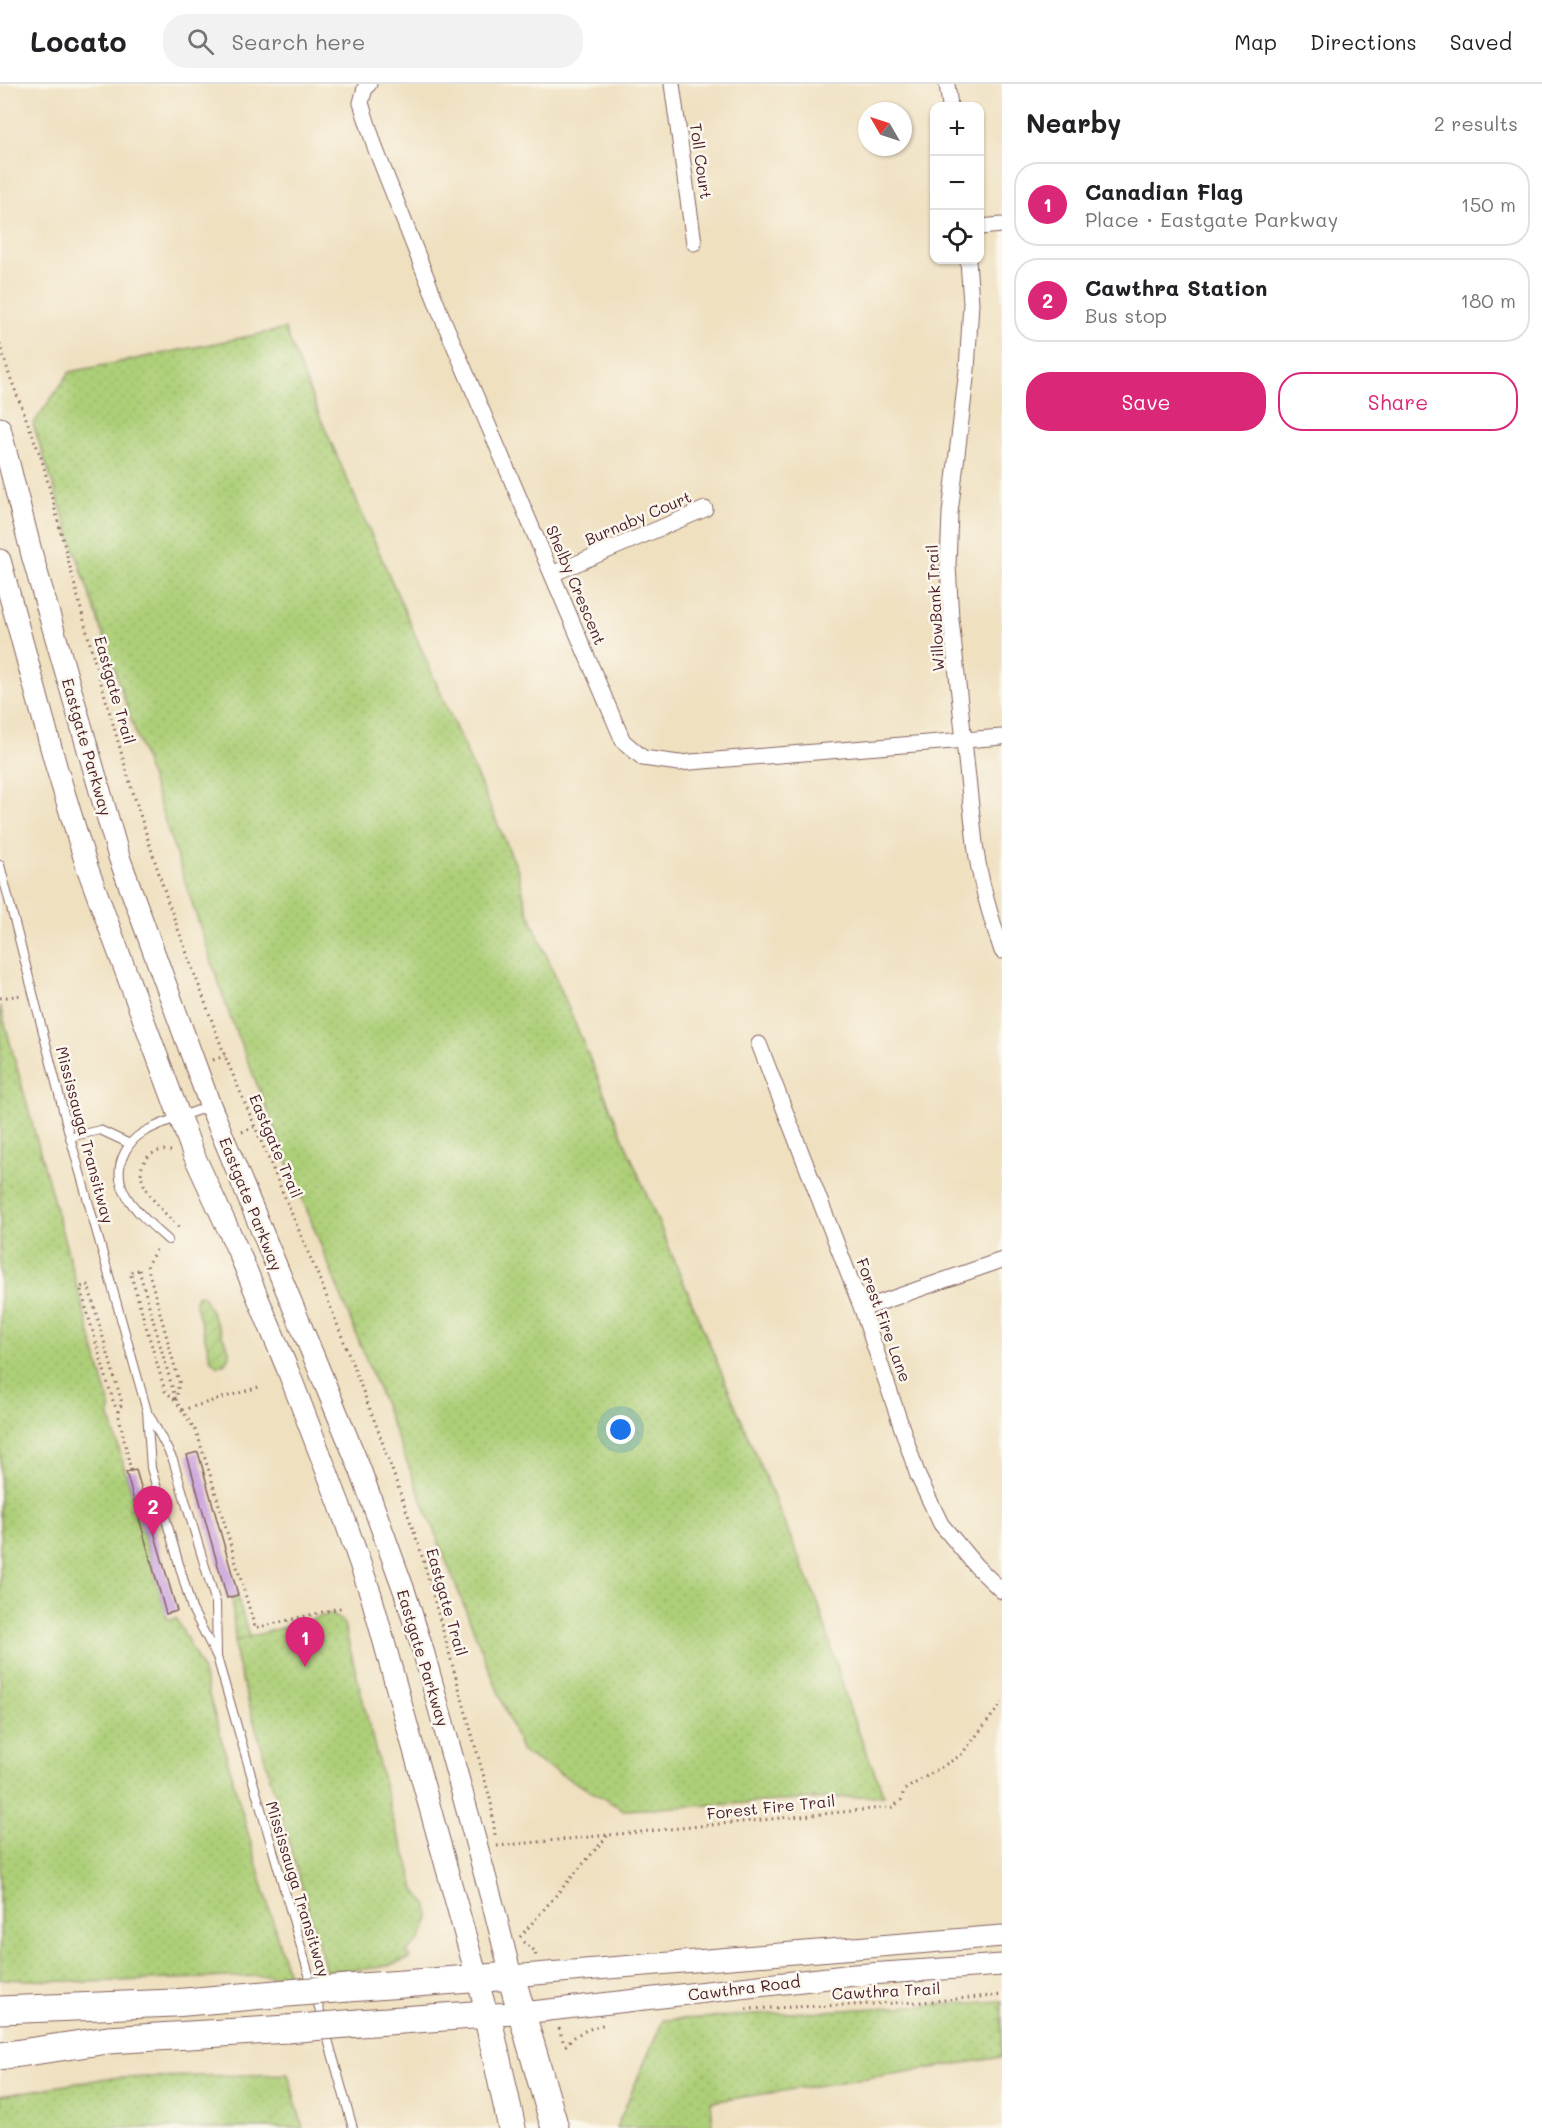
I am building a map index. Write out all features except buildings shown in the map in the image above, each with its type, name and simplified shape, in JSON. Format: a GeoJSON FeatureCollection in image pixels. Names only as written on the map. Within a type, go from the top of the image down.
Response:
{"type":"FeatureCollection","features":[{"type":"Feature","properties":{"kind":"highway"},"geometry":{"type":"LineString","coordinates":[[0,2010],[174,2003],[510,1976],[523,2013],[555,2128]]}},
{"type":"Feature","properties":{"kind":"highway"},"geometry":{"type":"LineString","coordinates":[[0,2056],[108,2040],[486,2014],[512,2128]]}},
{"type":"Feature","properties":{"kind":"main road","name":"Eastgate Parkway"},"geometry":{"type":"LineString","coordinates":[[0,428],[32,555],[119,857],[210,1106],[360,1469],[405,1593],[495,1912],[510,1976]]}},
{"type":"Feature","properties":{"kind":"main road","name":"Eastgate Parkway"},"geometry":{"type":"LineString","coordinates":[[0,560],[56,766],[87,867],[193,1153],[240,1255],[287,1368],[340,1506],[371,1595],[486,2014]]}},
{"type":"Feature","properties":{"kind":"main road","name":"Cawthra Road"},"geometry":{"type":"LineString","coordinates":[[510,1976],[1002,1936]]}},
{"type":"Feature","properties":{"kind":"main road","name":"Cawthra Road"},"geometry":{"type":"LineString","coordinates":[[486,2014],[523,2013],[854,1975],[1002,1965]]}},
{"type":"Feature","properties":{"kind":"street","name":"Shelby Crescent"},"geometry":{"type":"LineString","coordinates":[[369,84],[365,88],[361,103],[376,150],[442,318],[623,741],[643,758],[679,763],[1002,737]]}},
{"type":"Feature","properties":{"kind":"street","name":"Toll Court"},"geometry":{"type":"LineString","coordinates":[[672,84],[694,243]]}},
{"type":"Feature","properties":{"kind":"street"},"geometry":{"type":"LineString","coordinates":[[947,84],[949,102]]}},
{"type":"Feature","properties":{"kind":"street"},"geometry":{"type":"LineString","coordinates":[[984,226],[1002,225]]}},
{"type":"Feature","properties":{"kind":"street","name":"WillowBank Trail"},"geometry":{"type":"LineString","coordinates":[[968,264],[971,303],[968,370],[950,513],[948,565],[951,619],[980,878],[987,909],[1002,951]]}},
{"type":"Feature","properties":{"kind":"street","name":"Burnaby Court"},"geometry":{"type":"LineString","coordinates":[[552,574],[705,509]]}},
{"type":"Feature","properties":{"kind":"street","name":"Forest Fire Lane"},"geometry":{"type":"LineString","coordinates":[[759,1044],[862,1309],[918,1476],[941,1524],[976,1566],[1002,1591]]}},
{"type":"Feature","properties":{"kind":"street"},"geometry":{"type":"LineString","coordinates":[[862,1309],[1002,1260]]}},
{"type":"Feature","properties":{"kind":"lane","name":"Mississauga Transitway"},"geometry":{"type":"LineString","coordinates":[[0,865],[70,1137],[147,1411],[151,1468],[192,1609],[217,1657],[353,2128]]}},
{"type":"Feature","properties":{"kind":"lane"},"geometry":{"type":"LineString","coordinates":[[168,1240],[127,1200],[120,1182],[120,1161],[130,1144],[142,1133],[210,1106]]}},
{"type":"Feature","properties":{"kind":"lane"},"geometry":{"type":"LineString","coordinates":[[70,1137],[100,1130],[130,1144]]}},
{"type":"Feature","properties":{"kind":"lane","name":"Mississauga Transitway"},"geometry":{"type":"LineString","coordinates":[[147,1411],[173,1460],[216,1603],[217,1657]]}},
{"type":"Feature","properties":{"kind":"path","name":"Eastgate Trail"},"geometry":{"type":"LineString","coordinates":[[0,344],[42,460],[93,655],[168,902],[225,1056],[334,1316],[378,1430],[420,1549],[491,1802],[495,1835]]}},
{"type":"Feature","properties":{"kind":"path"},"geometry":{"type":"LineString","coordinates":[[0,998],[33,993]]}},
{"type":"Feature","properties":{"kind":"path"},"geometry":{"type":"LineString","coordinates":[[209,1062],[225,1056]]}},
{"type":"Feature","properties":{"kind":"path"},"geometry":{"type":"LineString","coordinates":[[237,1134],[254,1127]]}},
{"type":"Feature","properties":{"kind":"path"},"geometry":{"type":"LineString","coordinates":[[175,1152],[156,1151],[147,1158],[141,1168],[140,1179],[146,1190],[181,1230]]}},
{"type":"Feature","properties":{"kind":"path"},"geometry":{"type":"LineString","coordinates":[[156,1250],[147,1264],[179,1382],[176,1401]]}},
{"type":"Feature","properties":{"kind":"path"},"geometry":{"type":"LineString","coordinates":[[176,1401],[139,1270],[130,1272],[165,1391],[176,1401],[196,1431],[255,1628],[344,1607]]}},
{"type":"Feature","properties":{"kind":"path"},"geometry":{"type":"LineString","coordinates":[[118,1412],[122,1403],[88,1284],[80,1287],[112,1401],[118,1412],[131,1471]]}},
{"type":"Feature","properties":{"kind":"path"},"geometry":{"type":"LineString","coordinates":[[182,1410],[259,1387]]}},
{"type":"Feature","properties":{"kind":"path","name":"Forest Fire Trail"},"geometry":{"type":"LineString","coordinates":[[499,1856],[497,1846],[893,1808],[901,1800],[904,1790],[961,1755],[1002,1703]]}},
{"type":"Feature","properties":{"kind":"path"},"geometry":{"type":"LineString","coordinates":[[519,1938],[609,1835]]}},
{"type":"Feature","properties":{"kind":"path"},"geometry":{"type":"LineString","coordinates":[[516,1927],[519,1938],[535,1951]]}},
{"type":"Feature","properties":{"kind":"path","name":"Cawthra Trail"},"geometry":{"type":"LineString","coordinates":[[737,2009],[922,2002],[1002,1995]]}},
{"type":"Feature","properties":{"kind":"path"},"geometry":{"type":"LineString","coordinates":[[564,2044],[566,2045],[580,2034],[607,2024]]}},
{"type":"Feature","properties":{"kind":"green space"},"geometry":{"type":"Polygon","coordinates":[[[285,329],[320,417],[517,868],[527,909],[818,1603],[851,1713],[884,1795],[624,1810],[522,1752],[229,1014],[33,424],[70,372],[285,329]]]}},
{"type":"Feature","properties":{"kind":"green space"},"geometry":{"type":"Polygon","coordinates":[[[0,1006],[110,1406],[110,1418],[168,1620],[176,1618],[201,1666],[288,1975],[88,1982],[0,1979],[0,1006]]]}},
{"type":"Feature","properties":{"kind":"green space"},"geometry":{"type":"Polygon","coordinates":[[[201,1295],[229,1350],[229,1357],[224,1364],[218,1366],[211,1360],[195,1301],[197,1296],[201,1295]]]}},
{"type":"Feature","properties":{"kind":"green space"},"geometry":{"type":"Polygon","coordinates":[[[237,1595],[249,1637],[235,1641],[232,1596],[237,1595]]]}},
{"type":"Feature","properties":{"kind":"green space"},"geometry":{"type":"Polygon","coordinates":[[[330,1614],[343,1621],[393,1820],[409,1863],[415,1890],[428,1906],[429,1918],[420,1939],[407,1952],[410,1958],[380,1967],[326,1971],[236,1659],[235,1641],[330,1614]]]}},
{"type":"Feature","properties":{"kind":"green space"},"geometry":{"type":"Polygon","coordinates":[[[1002,2001],[1002,2057],[711,2102],[713,2128],[616,2128],[663,2020],[1002,2001]]]}},
{"type":"Feature","properties":{"kind":"green space"},"geometry":{"type":"Polygon","coordinates":[[[288,2074],[303,2128],[0,2128],[0,2096],[108,2078],[288,2074]]]}},
{"type":"Feature","properties":{"kind":"place","name":"Cawthra Station"},"geometry":{"type":"Point","coordinates":[153,1536]}},
{"type":"Feature","properties":{"kind":"place","name":"Canadian Flag"},"geometry":{"type":"Point","coordinates":[305,1667]}}]}
